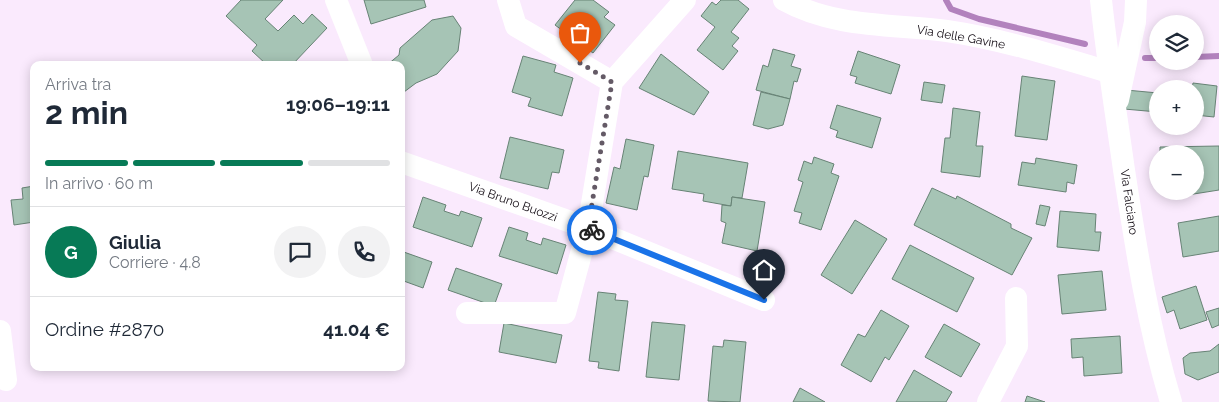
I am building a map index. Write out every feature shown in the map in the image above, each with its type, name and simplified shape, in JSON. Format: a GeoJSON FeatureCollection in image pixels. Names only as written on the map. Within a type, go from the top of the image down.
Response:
{"type":"FeatureCollection","features":[{"type":"Feature","properties":{"kind":"street"},"geometry":{"type":"LineString","coordinates":[[336,0],[360,61]]}},
{"type":"Feature","properties":{"kind":"street"},"geometry":{"type":"LineString","coordinates":[[508,0],[516,26],[612,82]]}},
{"type":"Feature","properties":{"kind":"street"},"geometry":{"type":"LineString","coordinates":[[467,313],[565,313],[588,228],[612,82],[685,0]]}},
{"type":"Feature","properties":{"kind":"street","name":"Via delle Gavine"},"geometry":{"type":"LineString","coordinates":[[784,0],[816,15],[858,23],[949,32],[1058,57],[1109,72]]}},
{"type":"Feature","properties":{"kind":"street","name":"Via Falciano"},"geometry":{"type":"LineString","coordinates":[[1101,0],[1109,72],[1137,256],[1155,340],[1171,402]]}},
{"type":"Feature","properties":{"kind":"street"},"geometry":{"type":"LineString","coordinates":[[1116,111],[1135,22],[1136,0]]}},
{"type":"Feature","properties":{"kind":"street","name":"Via Bruno Buozzi"},"geometry":{"type":"LineString","coordinates":[[405,163],[588,228],[764,300]]}},
{"type":"Feature","properties":{"kind":"street"},"geometry":{"type":"LineString","coordinates":[[988,402],[1017,346],[1016,298]]}},
{"type":"Feature","properties":{"kind":"street"},"geometry":{"type":"LineString","coordinates":[[0,331],[6,380]]}},
{"type":"Feature","properties":{"kind":"building"},"geometry":{"type":"Polygon","coordinates":[[[241,0],[283,0],[265,19],[278,31],[294,15],[303,24],[312,14],[327,28],[296,61],[263,61],[252,51],[257,45],[226,16],[241,0]]]}},
{"type":"Feature","properties":{"kind":"building"},"geometry":{"type":"Polygon","coordinates":[[[364,0],[424,0],[426,7],[371,24],[364,0]]]}},
{"type":"Feature","properties":{"kind":"building"},"geometry":{"type":"Polygon","coordinates":[[[575,0],[593,0],[609,12],[604,17],[615,25],[593,53],[555,25],[575,0]]]}},
{"type":"Feature","properties":{"kind":"building"},"geometry":{"type":"Polygon","coordinates":[[[721,0],[738,0],[749,9],[731,32],[739,38],[732,46],[738,51],[723,70],[697,50],[715,27],[701,16],[712,2],[716,5],[721,0]]]}},
{"type":"Feature","properties":{"kind":"building"},"geometry":{"type":"Polygon","coordinates":[[[453,16],[461,28],[458,51],[437,74],[416,83],[405,91],[405,61],[392,61],[399,55],[400,48],[432,20],[453,16]]]}},
{"type":"Feature","properties":{"kind":"building"},"geometry":{"type":"Polygon","coordinates":[[[773,49],[795,55],[791,66],[801,69],[797,82],[794,81],[790,99],[756,90],[763,65],[768,67],[773,49]]]}},
{"type":"Feature","properties":{"kind":"building"},"geometry":{"type":"Polygon","coordinates":[[[858,51],[900,65],[891,94],[855,83],[857,77],[850,75],[858,51]]]}},
{"type":"Feature","properties":{"kind":"building"},"geometry":{"type":"Polygon","coordinates":[[[661,54],[709,92],[694,115],[639,88],[661,54]]]}},
{"type":"Feature","properties":{"kind":"building"},"geometry":{"type":"Polygon","coordinates":[[[523,56],[556,65],[554,72],[573,78],[562,116],[528,106],[531,98],[512,92],[523,56]]]}},
{"type":"Feature","properties":{"kind":"building"},"geometry":{"type":"Polygon","coordinates":[[[1022,76],[1055,81],[1047,140],[1015,136],[1022,76]]]}},
{"type":"Feature","properties":{"kind":"building"},"geometry":{"type":"Polygon","coordinates":[[[924,82],[945,85],[942,103],[921,100],[924,82]]]}},
{"type":"Feature","properties":{"kind":"building"},"geometry":{"type":"Polygon","coordinates":[[[1204,84],[1217,86],[1214,117],[1204,116],[1204,84]]]}},
{"type":"Feature","properties":{"kind":"building"},"geometry":{"type":"Polygon","coordinates":[[[1126,90],[1149,92],[1149,111],[1124,109],[1126,90]]]}},
{"type":"Feature","properties":{"kind":"building"},"geometry":{"type":"Polygon","coordinates":[[[761,92],[790,99],[783,125],[768,129],[753,125],[761,92]]]}},
{"type":"Feature","properties":{"kind":"building"},"geometry":{"type":"Polygon","coordinates":[[[837,105],[881,118],[872,148],[836,137],[838,131],[830,128],[837,105]]]}},
{"type":"Feature","properties":{"kind":"building"},"geometry":{"type":"Polygon","coordinates":[[[953,108],[980,112],[976,146],[983,146],[980,177],[941,172],[945,138],[950,138],[953,108]]]}},
{"type":"Feature","properties":{"kind":"building"},"geometry":{"type":"Polygon","coordinates":[[[510,137],[564,150],[559,173],[552,172],[548,189],[500,178],[510,137]]]}},
{"type":"Feature","properties":{"kind":"building"},"geometry":{"type":"Polygon","coordinates":[[[626,139],[654,145],[648,177],[644,176],[637,210],[606,203],[614,167],[620,169],[626,139]]]}},
{"type":"Feature","properties":{"kind":"building"},"geometry":{"type":"Polygon","coordinates":[[[1204,146],[1219,146],[1219,190],[1204,192],[1204,146]]]}},
{"type":"Feature","properties":{"kind":"building"},"geometry":{"type":"Polygon","coordinates":[[[678,151],[748,163],[742,198],[732,197],[731,206],[703,201],[704,194],[672,189],[678,151]]]}},
{"type":"Feature","properties":{"kind":"building"},"geometry":{"type":"Polygon","coordinates":[[[814,157],[834,164],[831,173],[839,176],[821,230],[799,223],[802,213],[794,211],[803,182],[798,180],[804,161],[812,164],[814,157]]]}},
{"type":"Feature","properties":{"kind":"building"},"geometry":{"type":"Polygon","coordinates":[[[1036,158],[1077,165],[1074,184],[1067,182],[1066,192],[1018,185],[1022,162],[1035,164],[1036,158]]]}},
{"type":"Feature","properties":{"kind":"building"},"geometry":{"type":"Polygon","coordinates":[[[30,187],[30,223],[14,225],[11,200],[23,199],[22,188],[30,187]]]}},
{"type":"Feature","properties":{"kind":"building"},"geometry":{"type":"Polygon","coordinates":[[[932,188],[956,199],[957,196],[1011,224],[1011,228],[1032,238],[1012,275],[914,225],[932,188]]]}},
{"type":"Feature","properties":{"kind":"building"},"geometry":{"type":"Polygon","coordinates":[[[423,197],[446,205],[444,211],[459,216],[461,211],[482,218],[472,247],[413,227],[423,197]]]}},
{"type":"Feature","properties":{"kind":"building"},"geometry":{"type":"Polygon","coordinates":[[[732,197],[765,202],[757,251],[722,243],[726,223],[721,221],[722,205],[731,206],[732,197]]]}},
{"type":"Feature","properties":{"kind":"building"},"geometry":{"type":"Polygon","coordinates":[[[1040,205],[1050,207],[1045,226],[1036,224],[1040,205]]]}},
{"type":"Feature","properties":{"kind":"building"},"geometry":{"type":"Polygon","coordinates":[[[1060,211],[1096,214],[1095,232],[1101,232],[1099,251],[1057,247],[1060,211]]]}},
{"type":"Feature","properties":{"kind":"building"},"geometry":{"type":"Polygon","coordinates":[[[1219,216],[1219,251],[1183,257],[1178,223],[1219,216]]]}},
{"type":"Feature","properties":{"kind":"building"},"geometry":{"type":"Polygon","coordinates":[[[855,220],[887,239],[852,294],[821,275],[855,220]]]}},
{"type":"Feature","properties":{"kind":"building"},"geometry":{"type":"Polygon","coordinates":[[[509,227],[528,233],[526,240],[541,245],[543,238],[566,245],[557,274],[499,256],[509,227]]]}},
{"type":"Feature","properties":{"kind":"building"},"geometry":{"type":"Polygon","coordinates":[[[910,245],[974,278],[957,312],[892,279],[910,245]]]}},
{"type":"Feature","properties":{"kind":"building"},"geometry":{"type":"Polygon","coordinates":[[[405,252],[432,262],[423,288],[405,281],[405,252]]]}},
{"type":"Feature","properties":{"kind":"building"},"geometry":{"type":"Polygon","coordinates":[[[456,268],[502,284],[494,306],[448,290],[456,268]]]}},
{"type":"Feature","properties":{"kind":"building"},"geometry":{"type":"Polygon","coordinates":[[[1102,271],[1106,310],[1062,314],[1058,275],[1102,271]]]}},
{"type":"Feature","properties":{"kind":"building"},"geometry":{"type":"Polygon","coordinates":[[[1196,286],[1207,320],[1180,329],[1174,310],[1167,313],[1162,297],[1196,286]]]}},
{"type":"Feature","properties":{"kind":"building"},"geometry":{"type":"Polygon","coordinates":[[[598,292],[616,294],[615,300],[628,301],[619,371],[598,368],[599,362],[589,361],[598,292]]]}},
{"type":"Feature","properties":{"kind":"building"},"geometry":{"type":"Polygon","coordinates":[[[1219,308],[1219,325],[1212,328],[1206,312],[1219,308]]]}},
{"type":"Feature","properties":{"kind":"building"},"geometry":{"type":"Polygon","coordinates":[[[881,310],[909,326],[889,360],[885,357],[871,382],[841,365],[858,334],[865,337],[881,310]]]}},
{"type":"Feature","properties":{"kind":"building"},"geometry":{"type":"Polygon","coordinates":[[[652,322],[685,325],[679,380],[646,377],[652,322]]]}},
{"type":"Feature","properties":{"kind":"building"},"geometry":{"type":"Polygon","coordinates":[[[504,323],[562,335],[556,363],[499,352],[504,323]]]}},
{"type":"Feature","properties":{"kind":"building"},"geometry":{"type":"Polygon","coordinates":[[[944,324],[980,344],[961,377],[925,357],[944,324]]]}},
{"type":"Feature","properties":{"kind":"building"},"geometry":{"type":"Polygon","coordinates":[[[1120,336],[1122,373],[1084,376],[1083,357],[1072,358],[1071,339],[1120,336]]]}},
{"type":"Feature","properties":{"kind":"building"},"geometry":{"type":"Polygon","coordinates":[[[724,340],[746,342],[740,402],[708,401],[713,346],[723,347],[724,340]]]}},
{"type":"Feature","properties":{"kind":"building"},"geometry":{"type":"Polygon","coordinates":[[[1219,344],[1219,372],[1198,380],[1185,374],[1183,358],[1190,353],[1210,351],[1219,344]]]}},
{"type":"Feature","properties":{"kind":"building"},"geometry":{"type":"Polygon","coordinates":[[[914,370],[952,392],[946,402],[896,402],[914,370]]]}},
{"type":"Feature","properties":{"kind":"building"},"geometry":{"type":"Polygon","coordinates":[[[800,388],[825,402],[793,402],[800,388]]]}},
{"type":"Feature","properties":{"kind":"building"},"geometry":{"type":"Polygon","coordinates":[[[1027,396],[1045,402],[1025,402],[1027,396]]]}},
{"type":"Feature","properties":{"kind":"waterway"},"geometry":{"type":"LineString","coordinates":[[946,0],[951,9],[979,19],[1085,44]]}},
{"type":"Feature","properties":{"kind":"waterway"},"geometry":{"type":"LineString","coordinates":[[1204,57],[1219,56]]}},
{"type":"Feature","properties":{"kind":"way so far"},"geometry":{"type":"LineString","coordinates":[[580,63],[612,82],[588,228],[592,230]]}},
{"type":"Feature","properties":{"kind":"route"},"geometry":{"type":"LineString","coordinates":[[592,230],[764,300]]}}]}
